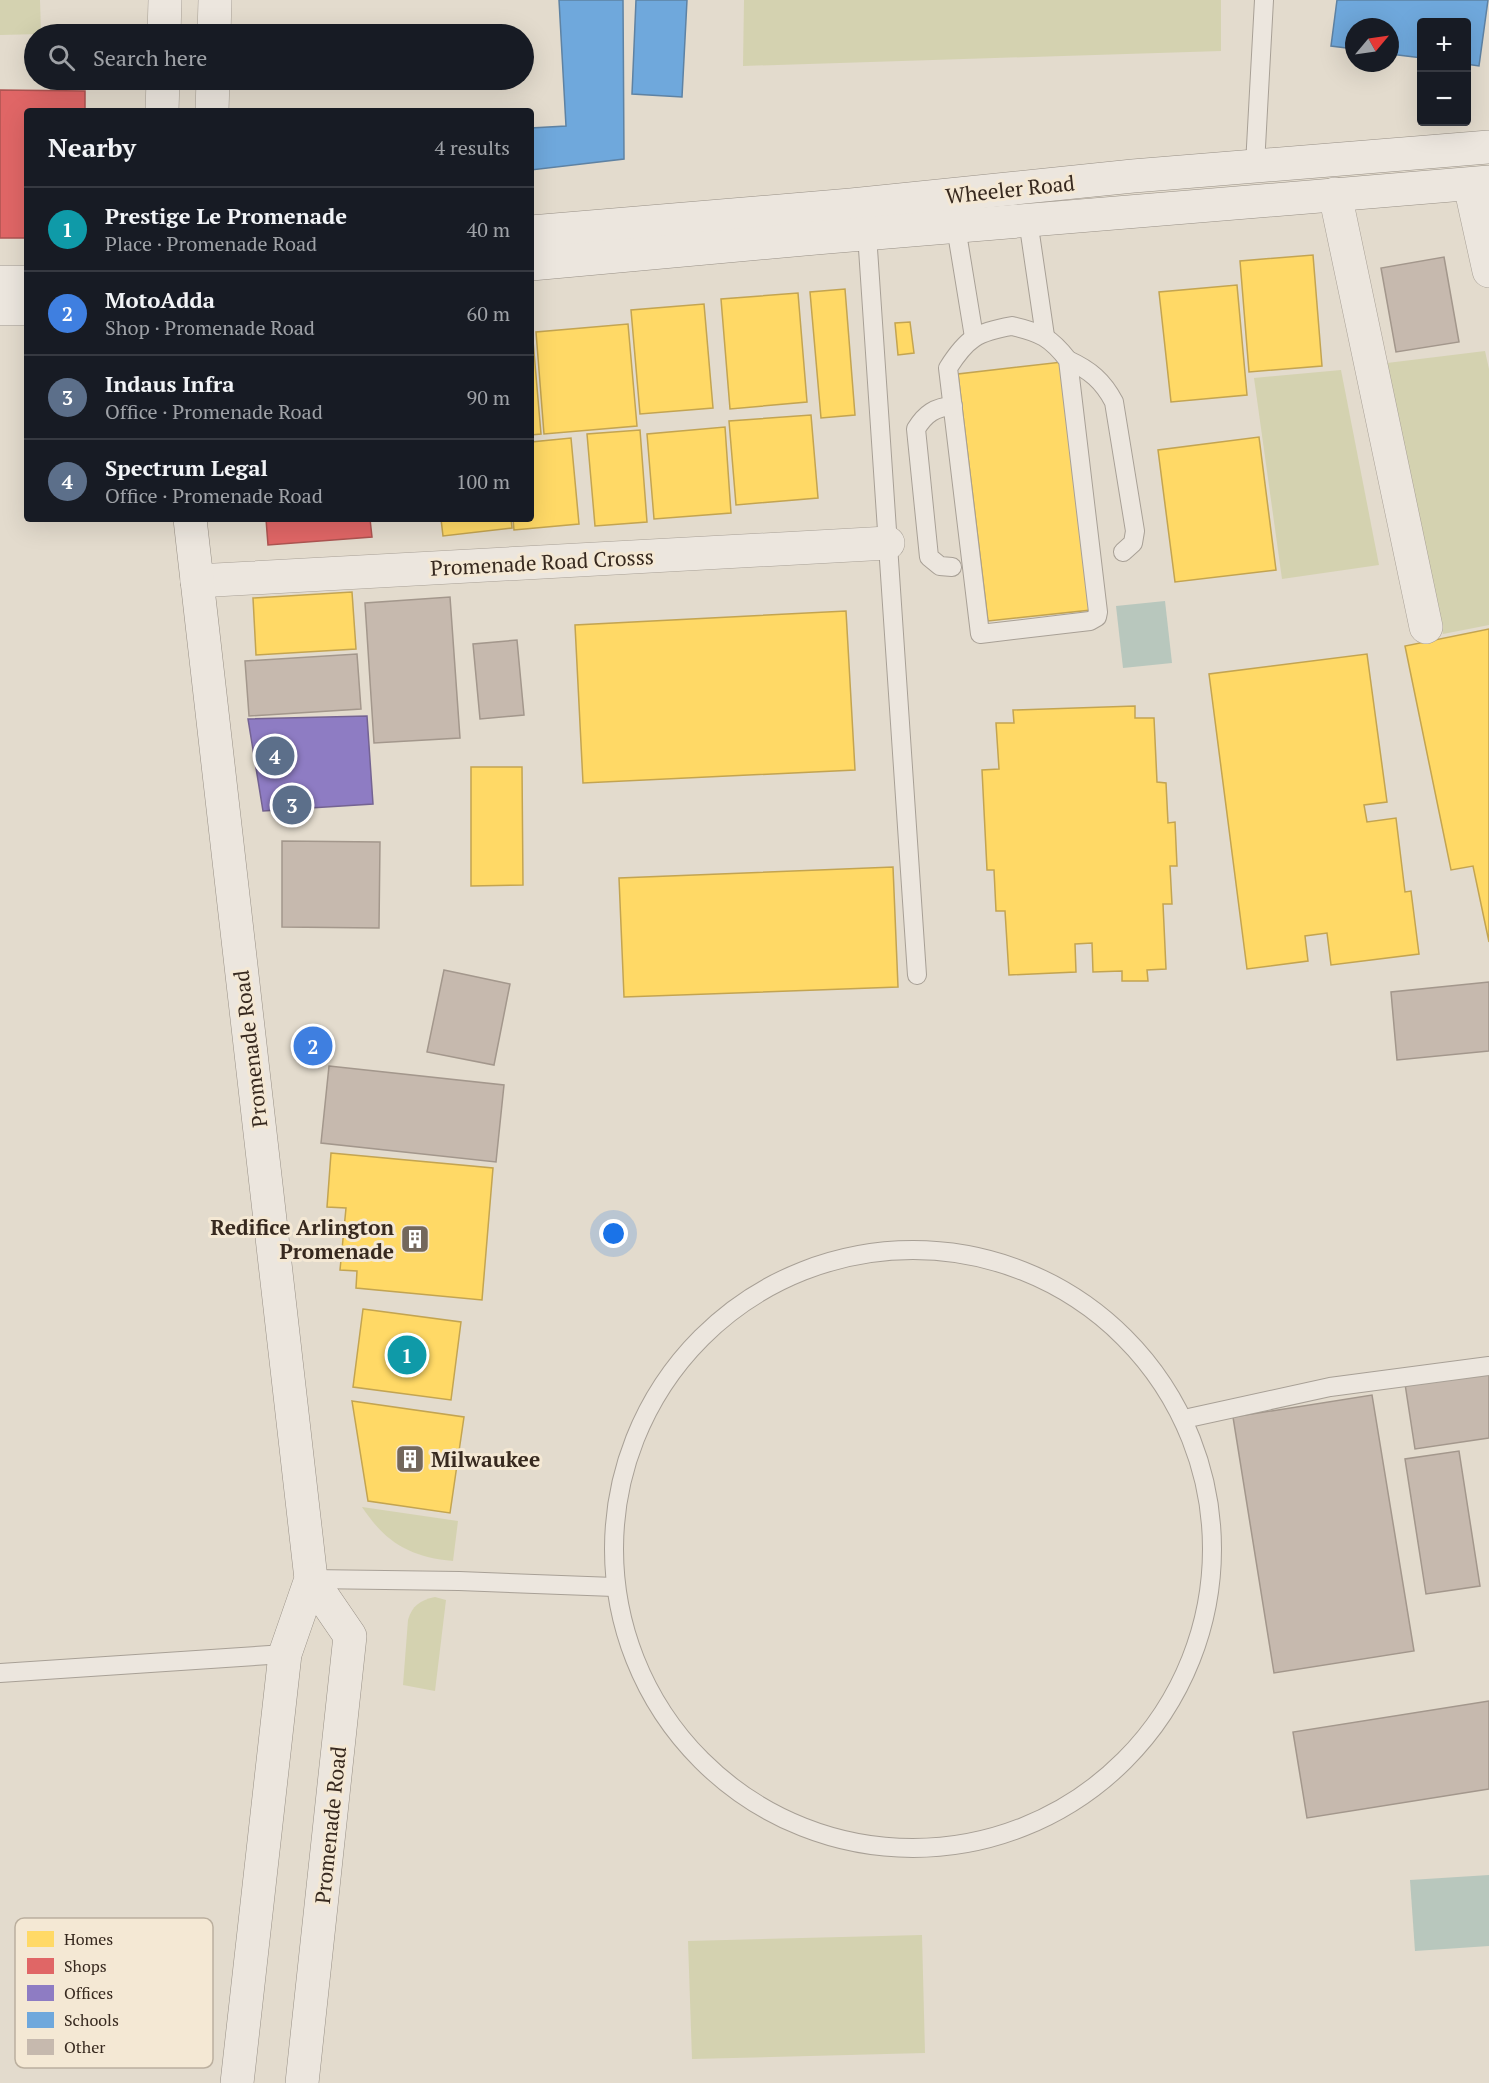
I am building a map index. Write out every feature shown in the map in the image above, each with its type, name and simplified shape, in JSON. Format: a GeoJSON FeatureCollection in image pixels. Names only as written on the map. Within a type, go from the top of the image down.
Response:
{"type":"FeatureCollection","features":[{"type":"Feature","properties":{"kind":"main road"},"geometry":{"type":"LineString","coordinates":[[164,24],[165,0]]}},
{"type":"Feature","properties":{"kind":"main road"},"geometry":{"type":"LineString","coordinates":[[214,24],[215,0]]}},
{"type":"Feature","properties":{"kind":"main road"},"geometry":{"type":"LineString","coordinates":[[162,108],[163,90]]}},
{"type":"Feature","properties":{"kind":"main road"},"geometry":{"type":"LineString","coordinates":[[212,108],[213,90]]}},
{"type":"Feature","properties":{"kind":"main road","name":"Wheeler Road"},"geometry":{"type":"LineString","coordinates":[[534,232],[851,205],[1255,165],[1489,147]]}},
{"type":"Feature","properties":{"kind":"main road"},"geometry":{"type":"LineString","coordinates":[[1402,154],[1404,189]]}},
{"type":"Feature","properties":{"kind":"main road"},"geometry":{"type":"LineString","coordinates":[[1480,184],[1489,271]]}},
{"type":"Feature","properties":{"kind":"main road","name":"Wheeler Road"},"geometry":{"type":"LineString","coordinates":[[534,264],[1335,194],[1480,184]]}},
{"type":"Feature","properties":{"kind":"main road"},"geometry":{"type":"LineString","coordinates":[[1335,194],[1426,627]]}},
{"type":"Feature","properties":{"kind":"main road"},"geometry":{"type":"LineString","coordinates":[[0,282],[24,282]]}},
{"type":"Feature","properties":{"kind":"main road"},"geometry":{"type":"LineString","coordinates":[[0,309],[24,309]]}},
{"type":"Feature","properties":{"kind":"main road","name":"Promenade Road"},"geometry":{"type":"LineString","coordinates":[[190,522],[311,1579],[285,1654],[237,2083]]}},
{"type":"Feature","properties":{"kind":"main road","name":"Promenade Road Crosss"},"geometry":{"type":"LineString","coordinates":[[197,581],[888,543]]}},
{"type":"Feature","properties":{"kind":"main road","name":"Promenade Road"},"geometry":{"type":"LineString","coordinates":[[302,2083],[350,1636],[311,1579]]}},
{"type":"Feature","properties":{"kind":"lane"},"geometry":{"type":"LineString","coordinates":[[1255,165],[1264,0]]}},
{"type":"Feature","properties":{"kind":"lane"},"geometry":{"type":"LineString","coordinates":[[1028,220],[1045,336]]}},
{"type":"Feature","properties":{"kind":"lane"},"geometry":{"type":"LineString","coordinates":[[956,227],[974,337]]}},
{"type":"Feature","properties":{"kind":"lane"},"geometry":{"type":"LineString","coordinates":[[867,234],[917,975]]}},
{"type":"Feature","properties":{"kind":"lane"},"geometry":{"type":"LineString","coordinates":[[1068,360],[1098,612],[1094,620],[980,634],[948,368],[959,351],[974,337],[992,329],[1012,326],[1045,336],[1068,360],[1097,376],[1107,388],[1114,402],[1135,531],[1133,543],[1123,552]]}},
{"type":"Feature","properties":{"kind":"lane"},"geometry":{"type":"LineString","coordinates":[[952,567],[940,566],[929,557],[916,429],[934,410],[943,406],[953,406]]}},
{"type":"Feature","properties":{"kind":"lane"},"geometry":{"type":"LineString","coordinates":[[939,1248],[1039,1275],[1124,1334],[1184,1419],[1211,1512],[1208,1608],[1190,1658],[1175,1698],[1115,1773],[1034,1825],[941,1849],[845,1843],[756,1806],[683,1743],[633,1661],[614,1587],[623,1463],[668,1371],[742,1298],[836,1255],[939,1248]]}},
{"type":"Feature","properties":{"kind":"lane"},"geometry":{"type":"LineString","coordinates":[[1184,1419],[1330,1387],[1489,1366]]}},
{"type":"Feature","properties":{"kind":"lane"},"geometry":{"type":"LineString","coordinates":[[311,1579],[459,1581],[614,1587]]}},
{"type":"Feature","properties":{"kind":"lane"},"geometry":{"type":"LineString","coordinates":[[0,1673],[285,1654]]}},
{"type":"Feature","properties":{"kind":"shaded area"},"geometry":{"type":"Polygon","coordinates":[[[0,0],[40,0],[41,24],[24,24],[24,34],[0,35],[0,0]]]}},
{"type":"Feature","properties":{"kind":"shaded area"},"geometry":{"type":"Polygon","coordinates":[[[744,0],[1221,0],[1221,51],[743,66],[744,0]]]}},
{"type":"Feature","properties":{"kind":"shaded area"},"geometry":{"type":"Polygon","coordinates":[[[1485,351],[1489,369],[1489,625],[1443,634],[1387,363],[1485,351]]]}},
{"type":"Feature","properties":{"kind":"shaded area"},"geometry":{"type":"Polygon","coordinates":[[[1341,370],[1379,565],[1282,579],[1254,378],[1341,370]]]}},
{"type":"Feature","properties":{"kind":"shaded area"},"geometry":{"type":"Polygon","coordinates":[[[1165,601],[1172,663],[1123,668],[1116,606],[1165,601]]]}},
{"type":"Feature","properties":{"kind":"shaded area"},"geometry":{"type":"Polygon","coordinates":[[[362,1507],[458,1521],[453,1561],[424,1556],[400,1546],[380,1530],[362,1507]]]}},
{"type":"Feature","properties":{"kind":"shaded area"},"geometry":{"type":"Polygon","coordinates":[[[435,1597],[446,1600],[435,1691],[403,1685],[408,1620],[417,1604],[435,1597]]]}},
{"type":"Feature","properties":{"kind":"shaded area"},"geometry":{"type":"Polygon","coordinates":[[[1489,1875],[1489,1946],[1415,1951],[1410,1880],[1489,1875]]]}},
{"type":"Feature","properties":{"kind":"shaded area"},"geometry":{"type":"Polygon","coordinates":[[[922,1935],[925,2053],[692,2059],[688,1941],[922,1935]]]}},
{"type":"Feature","properties":{"kind":"building: Homes"},"geometry":{"type":"Polygon","coordinates":[[[1313,255],[1322,366],[1249,372],[1240,261],[1313,255]]]}},
{"type":"Feature","properties":{"kind":"building: Homes"},"geometry":{"type":"Polygon","coordinates":[[[1237,285],[1247,395],[1171,402],[1159,292],[1237,285]]]}},
{"type":"Feature","properties":{"kind":"building: Homes"},"geometry":{"type":"Polygon","coordinates":[[[845,289],[855,415],[821,418],[810,292],[845,289]]]}},
{"type":"Feature","properties":{"kind":"building: Homes"},"geometry":{"type":"Polygon","coordinates":[[[798,293],[807,402],[730,409],[721,299],[798,293]]]}},
{"type":"Feature","properties":{"kind":"building: Homes"},"geometry":{"type":"Polygon","coordinates":[[[704,304],[713,408],[640,414],[631,310],[704,304]]]}},
{"type":"Feature","properties":{"kind":"building: Homes"},"geometry":{"type":"Polygon","coordinates":[[[910,322],[914,353],[898,355],[895,323],[910,322]]]}},
{"type":"Feature","properties":{"kind":"building: Homes"},"geometry":{"type":"Polygon","coordinates":[[[628,324],[637,426],[544,434],[536,332],[628,324]]]}},
{"type":"Feature","properties":{"kind":"building: Homes"},"geometry":{"type":"Polygon","coordinates":[[[534,352],[541,434],[534,435],[534,352]]]}},
{"type":"Feature","properties":{"kind":"building: Homes"},"geometry":{"type":"Polygon","coordinates":[[[1062,362],[1091,610],[988,621],[958,374],[1062,362]]]}},
{"type":"Feature","properties":{"kind":"building: Homes"},"geometry":{"type":"Polygon","coordinates":[[[811,415],[818,498],[736,505],[729,421],[811,415]]]}},
{"type":"Feature","properties":{"kind":"building: Homes"},"geometry":{"type":"Polygon","coordinates":[[[725,427],[731,513],[654,519],[647,434],[725,427]]]}},
{"type":"Feature","properties":{"kind":"building: Homes"},"geometry":{"type":"Polygon","coordinates":[[[640,430],[647,522],[595,526],[587,434],[640,430]]]}},
{"type":"Feature","properties":{"kind":"building: Homes"},"geometry":{"type":"Polygon","coordinates":[[[1259,437],[1276,570],[1175,582],[1158,450],[1259,437]]]}},
{"type":"Feature","properties":{"kind":"building: Homes"},"geometry":{"type":"Polygon","coordinates":[[[571,438],[579,524],[514,530],[513,522],[534,522],[534,442],[571,438]]]}},
{"type":"Feature","properties":{"kind":"building: Homes"},"geometry":{"type":"Polygon","coordinates":[[[441,522],[511,522],[512,528],[443,536],[441,522]]]}},
{"type":"Feature","properties":{"kind":"building: Homes"},"geometry":{"type":"Polygon","coordinates":[[[352,592],[356,649],[256,655],[253,598],[352,592]]]}},
{"type":"Feature","properties":{"kind":"building: Homes"},"geometry":{"type":"Polygon","coordinates":[[[846,611],[855,770],[583,783],[575,625],[846,611]]]}},
{"type":"Feature","properties":{"kind":"building: Homes"},"geometry":{"type":"Polygon","coordinates":[[[1489,629],[1489,942],[1473,866],[1451,870],[1405,646],[1489,629]]]}},
{"type":"Feature","properties":{"kind":"building: Homes"},"geometry":{"type":"Polygon","coordinates":[[[1367,654],[1387,802],[1364,805],[1367,822],[1396,818],[1405,892],[1411,891],[1419,954],[1331,965],[1327,933],[1305,936],[1308,961],[1247,969],[1209,674],[1367,654]]]}},
{"type":"Feature","properties":{"kind":"building: Homes"},"geometry":{"type":"Polygon","coordinates":[[[1135,706],[1135,718],[1154,718],[1157,782],[1166,783],[1168,823],[1175,822],[1177,866],[1170,866],[1172,904],[1163,904],[1166,969],[1147,970],[1148,981],[1122,981],[1122,971],[1093,972],[1092,943],[1075,944],[1076,972],[1009,975],[1005,911],[996,911],[994,870],[987,870],[982,770],[999,769],[996,723],[1014,723],[1013,710],[1135,706]]]}},
{"type":"Feature","properties":{"kind":"building: Homes"},"geometry":{"type":"Polygon","coordinates":[[[471,767],[522,767],[523,885],[471,886],[471,767]]]}},
{"type":"Feature","properties":{"kind":"building: Homes"},"geometry":{"type":"Polygon","coordinates":[[[893,867],[898,987],[624,997],[619,878],[893,867]]]}},
{"type":"Feature","properties":{"kind":"building: Homes","name":"Redifice Arlington Promenade"},"geometry":{"type":"Polygon","coordinates":[[[331,1153],[493,1168],[482,1300],[356,1288],[357,1271],[340,1270],[346,1208],[327,1207],[331,1153]]]}},
{"type":"Feature","properties":{"kind":"building: Homes"},"geometry":{"type":"Polygon","coordinates":[[[363,1309],[461,1322],[451,1400],[353,1387],[363,1309]]]}},
{"type":"Feature","properties":{"kind":"building: Homes","name":"Milwaukee"},"geometry":{"type":"Polygon","coordinates":[[[352,1401],[464,1417],[450,1513],[368,1501],[352,1401]]]}},
{"type":"Feature","properties":{"kind":"building: Shops"},"geometry":{"type":"Polygon","coordinates":[[[0,90],[85,91],[85,108],[24,108],[24,238],[0,238],[0,90]]]}},
{"type":"Feature","properties":{"kind":"building: Shops"},"geometry":{"type":"Polygon","coordinates":[[[266,522],[370,522],[372,537],[268,545],[266,522]]]}},
{"type":"Feature","properties":{"kind":"building: Offices"},"geometry":{"type":"Polygon","coordinates":[[[367,716],[373,804],[263,811],[248,719],[367,716]]]}},
{"type":"Feature","properties":{"kind":"building: Schools"},"geometry":{"type":"Polygon","coordinates":[[[559,0],[623,0],[624,159],[534,170],[534,128],[566,126],[559,0]]]}},
{"type":"Feature","properties":{"kind":"building: Schools"},"geometry":{"type":"Polygon","coordinates":[[[636,0],[687,0],[682,97],[632,94],[636,0]]]}},
{"type":"Feature","properties":{"kind":"building: Schools"},"geometry":{"type":"Polygon","coordinates":[[[1337,0],[1488,0],[1479,66],[1471,65],[1471,18],[1417,18],[1417,57],[1399,55],[1399,18],[1345,18],[1345,48],[1331,46],[1337,0]]]}},
{"type":"Feature","properties":{"kind":"building: Other"},"geometry":{"type":"Polygon","coordinates":[[[1444,257],[1459,342],[1396,352],[1381,268],[1444,257]]]}},
{"type":"Feature","properties":{"kind":"building: Other"},"geometry":{"type":"Polygon","coordinates":[[[450,597],[460,738],[374,743],[365,603],[450,597]]]}},
{"type":"Feature","properties":{"kind":"building: Other"},"geometry":{"type":"Polygon","coordinates":[[[517,640],[524,715],[480,719],[473,644],[517,640]]]}},
{"type":"Feature","properties":{"kind":"building: Other"},"geometry":{"type":"Polygon","coordinates":[[[357,654],[361,709],[249,716],[245,661],[357,654]]]}},
{"type":"Feature","properties":{"kind":"building: Other"},"geometry":{"type":"Polygon","coordinates":[[[282,841],[380,842],[379,928],[282,927],[282,841]]]}},
{"type":"Feature","properties":{"kind":"building: Other"},"geometry":{"type":"Polygon","coordinates":[[[444,970],[510,984],[494,1065],[427,1052],[444,970]]]}},
{"type":"Feature","properties":{"kind":"building: Other"},"geometry":{"type":"Polygon","coordinates":[[[1489,982],[1489,1051],[1397,1060],[1391,992],[1489,982]]]}},
{"type":"Feature","properties":{"kind":"building: Other"},"geometry":{"type":"Polygon","coordinates":[[[329,1066],[504,1085],[496,1162],[321,1143],[329,1066]]]}},
{"type":"Feature","properties":{"kind":"building: Other"},"geometry":{"type":"Polygon","coordinates":[[[1489,1371],[1489,1438],[1415,1449],[1405,1384],[1489,1371]]]}},
{"type":"Feature","properties":{"kind":"building: Other"},"geometry":{"type":"Polygon","coordinates":[[[1372,1395],[1414,1651],[1274,1673],[1233,1417],[1372,1395]]]}},
{"type":"Feature","properties":{"kind":"building: Other"},"geometry":{"type":"Polygon","coordinates":[[[1459,1451],[1480,1586],[1426,1594],[1405,1459],[1459,1451]]]}},
{"type":"Feature","properties":{"kind":"building: Other"},"geometry":{"type":"Polygon","coordinates":[[[1489,1701],[1489,1789],[1307,1818],[1293,1732],[1489,1701]]]}},
{"type":"Feature","properties":{"kind":"place","name":"Spectrum Legal"},"geometry":{"type":"Point","coordinates":[275,756]}},
{"type":"Feature","properties":{"kind":"place","name":"Indaus Infra"},"geometry":{"type":"Point","coordinates":[292,805]}},
{"type":"Feature","properties":{"kind":"place","name":"MotoAdda"},"geometry":{"type":"Point","coordinates":[313,1046]}},
{"type":"Feature","properties":{"kind":"place","name":"Redifice Arlington Promenade"},"geometry":{"type":"Point","coordinates":[415,1239]}},
{"type":"Feature","properties":{"kind":"place","name":"Prestige Le Promenade"},"geometry":{"type":"Point","coordinates":[407,1355]}},
{"type":"Feature","properties":{"kind":"place","name":"Milwaukee"},"geometry":{"type":"Point","coordinates":[410,1459]}}]}
